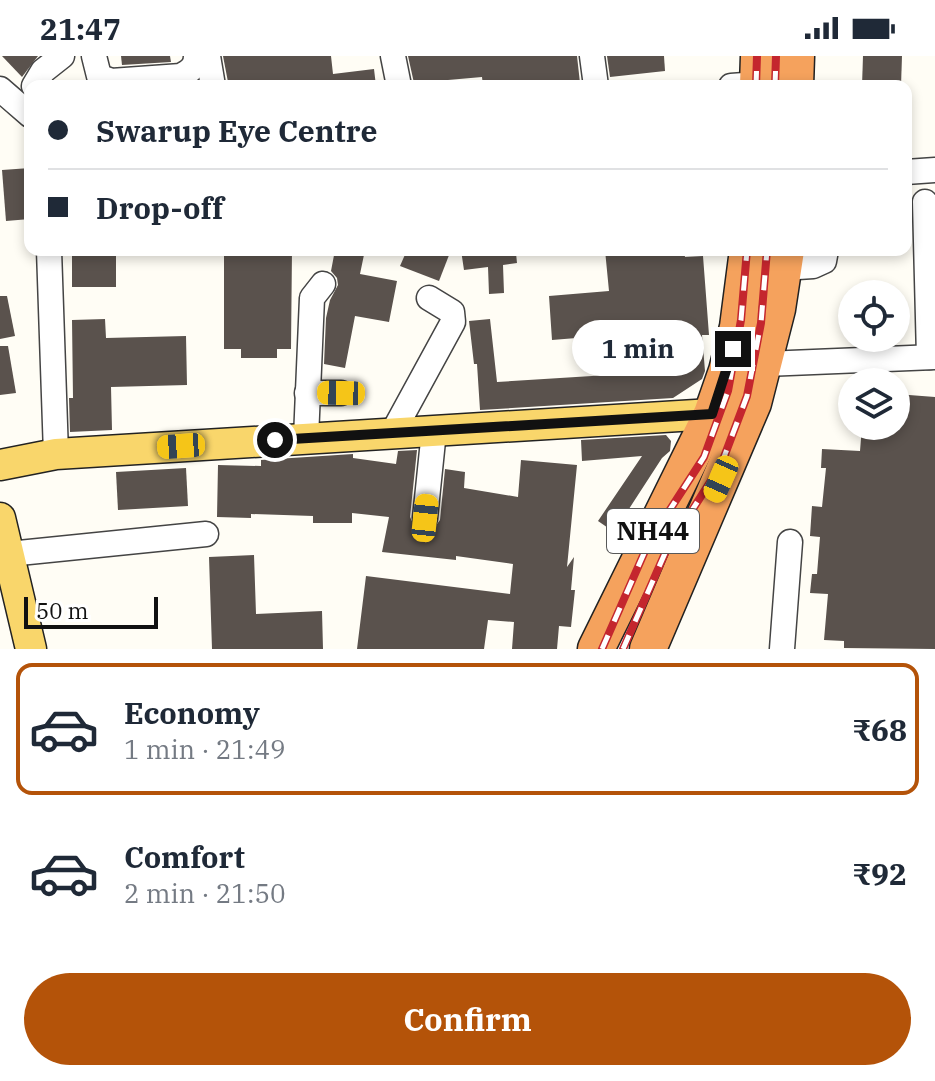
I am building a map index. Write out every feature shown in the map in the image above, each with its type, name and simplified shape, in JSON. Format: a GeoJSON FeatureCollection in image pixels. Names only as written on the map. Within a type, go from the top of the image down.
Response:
{"type":"FeatureCollection","features":[{"type":"Feature","properties":{"kind":"highway"},"geometry":{"type":"LineString","coordinates":[[795,80],[796,56]]}},
{"type":"Feature","properties":{"kind":"highway","name":"NH44"},"geometry":{"type":"LineString","coordinates":[[648,649],[729,420],[727,371],[738,327],[747,256]]}},
{"type":"Feature","properties":{"kind":"highway","name":"NH44"},"geometry":{"type":"LineString","coordinates":[[596,649],[729,420],[765,364],[785,259]]}},
{"type":"Feature","properties":{"kind":"main road"},"geometry":{"type":"LineString","coordinates":[[0,465],[56,454],[393,432],[729,420]]}},
{"type":"Feature","properties":{"kind":"main road"},"geometry":{"type":"LineString","coordinates":[[0,518],[31,649]]}},
{"type":"Feature","properties":{"kind":"street"},"geometry":{"type":"LineString","coordinates":[[38,80],[43,71],[62,56]]}},
{"type":"Feature","properties":{"kind":"street"},"geometry":{"type":"LineString","coordinates":[[94,56],[99,76],[109,80]]}},
{"type":"Feature","properties":{"kind":"street"},"geometry":{"type":"LineString","coordinates":[[125,80],[181,76],[196,63],[196,56]]}},
{"type":"Feature","properties":{"kind":"street"},"geometry":{"type":"LineString","coordinates":[[208,56],[212,80]]}},
{"type":"Feature","properties":{"kind":"street"},"geometry":{"type":"LineString","coordinates":[[393,56],[398,80]]}},
{"type":"Feature","properties":{"kind":"street"},"geometry":{"type":"LineString","coordinates":[[592,56],[595,80]]}},
{"type":"Feature","properties":{"kind":"street"},"geometry":{"type":"LineString","coordinates":[[0,89],[24,103]]}},
{"type":"Feature","properties":{"kind":"street"},"geometry":{"type":"LineString","coordinates":[[912,172],[935,170]]}},
{"type":"Feature","properties":{"kind":"street"},"geometry":{"type":"LineString","coordinates":[[765,364],[932,357],[925,202]]}},
{"type":"Feature","properties":{"kind":"street"},"geometry":{"type":"LineString","coordinates":[[49,256],[56,454]]}},
{"type":"Feature","properties":{"kind":"street"},"geometry":{"type":"LineString","coordinates":[[785,259],[813,266],[824,261],[825,256]]}},
{"type":"Feature","properties":{"kind":"street"},"geometry":{"type":"LineString","coordinates":[[306,438],[312,298],[323,284]]}},
{"type":"Feature","properties":{"kind":"street"},"geometry":{"type":"LineString","coordinates":[[393,432],[453,322],[452,312],[429,298]]}},
{"type":"Feature","properties":{"kind":"street"},"geometry":{"type":"LineString","coordinates":[[307,393],[341,393]]}},
{"type":"Feature","properties":{"kind":"street"},"geometry":{"type":"LineString","coordinates":[[425,518],[434,431]]}},
{"type":"Feature","properties":{"kind":"street"},"geometry":{"type":"LineString","coordinates":[[9,554],[206,534]]}},
{"type":"Feature","properties":{"kind":"street"},"geometry":{"type":"LineString","coordinates":[[782,649],[790,542]]}},
{"type":"Feature","properties":{"kind":"building"},"geometry":{"type":"Polygon","coordinates":[[[2,56],[38,56],[22,77],[2,56]]]}},
{"type":"Feature","properties":{"kind":"building"},"geometry":{"type":"Polygon","coordinates":[[[121,56],[170,56],[171,62],[122,65],[121,56]]]}},
{"type":"Feature","properties":{"kind":"building"},"geometry":{"type":"Polygon","coordinates":[[[223,56],[331,56],[333,74],[374,69],[375,80],[263,80],[228,80],[223,56]]]}},
{"type":"Feature","properties":{"kind":"building"},"geometry":{"type":"Polygon","coordinates":[[[408,56],[577,56],[580,80],[482,80],[482,77],[413,80],[408,56]]]}},
{"type":"Feature","properties":{"kind":"building"},"geometry":{"type":"Polygon","coordinates":[[[607,56],[664,56],[665,71],[610,77],[607,56]]]}},
{"type":"Feature","properties":{"kind":"building"},"geometry":{"type":"Polygon","coordinates":[[[863,56],[902,56],[901,80],[862,80],[863,56]]]}},
{"type":"Feature","properties":{"kind":"building"},"geometry":{"type":"Polygon","coordinates":[[[24,168],[24,220],[6,221],[2,170],[24,168]]]}},
{"type":"Feature","properties":{"kind":"building"},"geometry":{"type":"Polygon","coordinates":[[[72,256],[116,256],[116,287],[72,287],[72,256]]]}},
{"type":"Feature","properties":{"kind":"building"},"geometry":{"type":"Polygon","coordinates":[[[224,256],[292,256],[291,349],[277,349],[277,358],[241,358],[241,349],[224,349],[224,256]]]}},
{"type":"Feature","properties":{"kind":"building"},"geometry":{"type":"Polygon","coordinates":[[[334,256],[364,256],[360,274],[397,281],[389,322],[355,316],[345,368],[324,364],[326,318],[338,285],[331,271],[334,256]]]}},
{"type":"Feature","properties":{"kind":"building"},"geometry":{"type":"Polygon","coordinates":[[[404,256],[449,256],[439,281],[400,266],[404,256]]]}},
{"type":"Feature","properties":{"kind":"building"},"geometry":{"type":"Polygon","coordinates":[[[462,256],[516,256],[517,263],[503,265],[504,293],[489,294],[488,267],[464,270],[462,256]]]}},
{"type":"Feature","properties":{"kind":"building"},"geometry":{"type":"Polygon","coordinates":[[[606,256],[703,256],[709,335],[702,335],[705,371],[702,379],[673,398],[480,410],[477,364],[474,364],[469,321],[490,319],[497,382],[624,374],[622,340],[614,340],[613,335],[552,340],[549,296],[609,291],[606,256]]]}},
{"type":"Feature","properties":{"kind":"building"},"geometry":{"type":"Polygon","coordinates":[[[0,296],[7,296],[15,336],[0,339],[0,296]]]}},
{"type":"Feature","properties":{"kind":"building"},"geometry":{"type":"Polygon","coordinates":[[[105,319],[106,338],[186,336],[187,385],[111,387],[112,430],[70,432],[72,320],[105,319]]]}},
{"type":"Feature","properties":{"kind":"building"},"geometry":{"type":"Polygon","coordinates":[[[0,346],[8,346],[16,393],[0,395],[0,346]]]}},
{"type":"Feature","properties":{"kind":"building"},"geometry":{"type":"Polygon","coordinates":[[[910,395],[935,397],[935,649],[844,648],[844,641],[824,640],[828,594],[810,593],[812,574],[817,574],[820,537],[810,536],[812,506],[822,507],[826,468],[821,468],[822,449],[860,451],[861,440],[910,440],[910,395]]]}},
{"type":"Feature","properties":{"kind":"building"},"geometry":{"type":"Polygon","coordinates":[[[666,435],[671,441],[670,451],[662,458],[614,532],[598,521],[642,456],[582,461],[581,440],[666,435]]]}},
{"type":"Feature","properties":{"kind":"building"},"geometry":{"type":"Polygon","coordinates":[[[417,450],[410,517],[416,530],[424,533],[432,531],[440,520],[445,469],[465,472],[464,488],[518,497],[521,460],[577,465],[567,567],[574,557],[571,590],[575,590],[571,627],[559,626],[557,649],[512,649],[514,622],[488,620],[484,649],[357,649],[366,576],[510,594],[513,564],[456,556],[456,560],[382,552],[389,517],[352,513],[352,523],[313,523],[313,516],[251,514],[251,518],[217,517],[218,465],[261,466],[261,460],[353,454],[353,458],[396,464],[398,451],[417,450]]]}},
{"type":"Feature","properties":{"kind":"building"},"geometry":{"type":"Polygon","coordinates":[[[186,468],[188,506],[118,510],[116,472],[186,468]]]}},
{"type":"Feature","properties":{"kind":"building"},"geometry":{"type":"Polygon","coordinates":[[[254,555],[256,614],[322,611],[323,649],[212,649],[209,557],[254,555]]]}},
{"type":"Feature","properties":{"kind":"railway"},"geometry":{"type":"LineString","coordinates":[[756,80],[757,56]]}},
{"type":"Feature","properties":{"kind":"railway"},"geometry":{"type":"LineString","coordinates":[[775,80],[776,56]]}},
{"type":"Feature","properties":{"kind":"railway"},"geometry":{"type":"LineString","coordinates":[[602,649],[649,542],[704,457],[728,391],[741,320],[746,256]]}},
{"type":"Feature","properties":{"kind":"railway"},"geometry":{"type":"LineString","coordinates":[[623,649],[666,551],[721,465],[747,396],[761,323],[767,256]]}},
{"type":"Feature","properties":{"kind":"route"},"geometry":{"type":"LineString","coordinates":[[275,440],[712,414],[733,349]]}}]}
